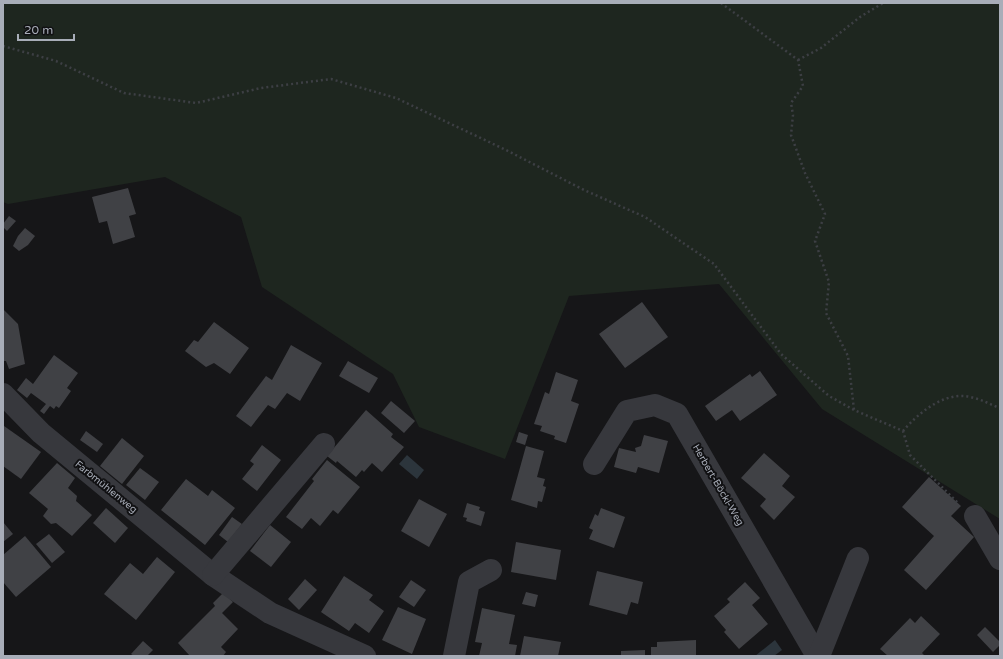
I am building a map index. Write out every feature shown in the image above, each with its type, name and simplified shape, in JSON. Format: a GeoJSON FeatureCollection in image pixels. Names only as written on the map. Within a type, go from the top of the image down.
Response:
{"type":"FeatureCollection","features":[{"type":"Feature","properties":{"kind":"street","name":"Farbmühlenweg"},"geometry":{"type":"LineString","coordinates":[[3,394],[41,433],[213,575],[270,613],[365,656]]}},
{"type":"Feature","properties":{"kind":"street","name":"Herbert-Böckl-Weg"},"geometry":{"type":"LineString","coordinates":[[594,464],[627,411],[655,405],[677,414],[818,656]]}},
{"type":"Feature","properties":{"kind":"street"},"geometry":{"type":"LineString","coordinates":[[213,575],[324,444]]}},
{"type":"Feature","properties":{"kind":"street"},"geometry":{"type":"LineString","coordinates":[[975,516],[1000,559]]}},
{"type":"Feature","properties":{"kind":"street","name":"Herbert-Böckl-Weg"},"geometry":{"type":"LineString","coordinates":[[818,656],[858,558]]}},
{"type":"Feature","properties":{"kind":"street"},"geometry":{"type":"LineString","coordinates":[[454,656],[470,582],[491,570]]}},
{"type":"Feature","properties":{"kind":"path"},"geometry":{"type":"LineString","coordinates":[[721,3],[798,60],[803,86],[791,103],[793,116],[791,135],[805,173],[825,214],[815,241],[829,282],[826,312],[848,356],[854,410]]}},
{"type":"Feature","properties":{"kind":"path"},"geometry":{"type":"LineString","coordinates":[[798,60],[821,48],[860,17],[883,3]]}},
{"type":"Feature","properties":{"kind":"path"},"geometry":{"type":"LineString","coordinates":[[3,46],[56,61],[124,93],[196,103],[261,88],[331,79],[396,98],[651,221],[714,264],[781,354],[829,396],[854,410],[903,431]]}},
{"type":"Feature","properties":{"kind":"path"},"geometry":{"type":"LineString","coordinates":[[903,431],[915,418],[935,404],[950,397],[973,397],[1000,408]]}},
{"type":"Feature","properties":{"kind":"path"},"geometry":{"type":"LineString","coordinates":[[903,431],[910,455],[961,506],[975,516]]}},
{"type":"Feature","properties":{"kind":"shaded area"},"geometry":{"type":"Polygon","coordinates":[[[3,3],[1000,3],[1000,519],[822,409],[719,284],[569,296],[505,459],[419,427],[393,374],[262,287],[241,217],[165,177],[8,204],[3,202],[3,3]]]}},
{"type":"Feature","properties":{"kind":"shaded area"},"geometry":{"type":"Polygon","coordinates":[[[407,455],[424,470],[417,479],[399,464],[407,455]]]}},
{"type":"Feature","properties":{"kind":"shaded area"},"geometry":{"type":"Polygon","coordinates":[[[775,640],[782,650],[774,656],[755,656],[775,640]]]}},
{"type":"Feature","properties":{"kind":"building"},"geometry":{"type":"Polygon","coordinates":[[[128,188],[136,214],[129,216],[135,237],[113,244],[107,221],[99,223],[92,197],[128,188]]]}},
{"type":"Feature","properties":{"kind":"building"},"geometry":{"type":"Polygon","coordinates":[[[9,216],[16,221],[7,231],[3,227],[3,224],[9,216]]]}},
{"type":"Feature","properties":{"kind":"building"},"geometry":{"type":"Polygon","coordinates":[[[25,228],[35,236],[28,245],[19,251],[13,246],[18,236],[25,228]]]}},
{"type":"Feature","properties":{"kind":"building"},"geometry":{"type":"Polygon","coordinates":[[[642,302],[668,337],[625,368],[599,334],[642,302]]]}},
{"type":"Feature","properties":{"kind":"building"},"geometry":{"type":"Polygon","coordinates":[[[3,309],[18,324],[25,364],[9,369],[6,361],[3,361],[3,309]]]}},
{"type":"Feature","properties":{"kind":"building"},"geometry":{"type":"Polygon","coordinates":[[[214,322],[249,348],[230,374],[214,363],[206,367],[185,351],[194,340],[198,342],[214,322]]]}},
{"type":"Feature","properties":{"kind":"building"},"geometry":{"type":"Polygon","coordinates":[[[291,345],[322,363],[300,401],[287,393],[275,409],[268,405],[251,427],[236,416],[266,376],[272,380],[291,345]]]}},
{"type":"Feature","properties":{"kind":"building"},"geometry":{"type":"Polygon","coordinates":[[[54,355],[78,373],[67,388],[71,391],[59,408],[56,406],[54,409],[50,406],[44,414],[40,411],[46,404],[31,393],[27,398],[17,390],[26,378],[33,384],[54,355]]]}},
{"type":"Feature","properties":{"kind":"building"},"geometry":{"type":"Polygon","coordinates":[[[348,361],[378,378],[369,393],[339,376],[348,361]]]}},
{"type":"Feature","properties":{"kind":"building"},"geometry":{"type":"Polygon","coordinates":[[[760,371],[777,395],[740,421],[732,410],[716,421],[705,406],[750,374],[752,377],[760,371]]]}},
{"type":"Feature","properties":{"kind":"building"},"geometry":{"type":"Polygon","coordinates":[[[556,372],[578,380],[571,401],[579,404],[566,443],[554,439],[555,436],[540,431],[542,426],[534,424],[545,392],[549,394],[556,372]]]}},
{"type":"Feature","properties":{"kind":"building"},"geometry":{"type":"Polygon","coordinates":[[[391,401],[415,421],[404,433],[381,413],[391,401]]]}},
{"type":"Feature","properties":{"kind":"building"},"geometry":{"type":"Polygon","coordinates":[[[366,410],[393,434],[391,437],[404,447],[382,472],[372,463],[364,472],[362,470],[356,477],[337,461],[336,463],[327,456],[366,410]]]}},
{"type":"Feature","properties":{"kind":"building"},"geometry":{"type":"Polygon","coordinates":[[[4,426],[41,452],[21,479],[3,466],[4,426]]]}},
{"type":"Feature","properties":{"kind":"building"},"geometry":{"type":"Polygon","coordinates":[[[86,431],[103,444],[97,452],[80,440],[86,431]]]}},
{"type":"Feature","properties":{"kind":"building"},"geometry":{"type":"Polygon","coordinates":[[[519,432],[528,435],[525,445],[516,442],[519,432]]]}},
{"type":"Feature","properties":{"kind":"building"},"geometry":{"type":"Polygon","coordinates":[[[644,435],[668,441],[659,473],[638,467],[636,473],[614,467],[619,448],[636,452],[635,448],[641,446],[644,435]]]}},
{"type":"Feature","properties":{"kind":"building"},"geometry":{"type":"Polygon","coordinates":[[[122,438],[144,456],[122,484],[100,466],[122,438]]]}},
{"type":"Feature","properties":{"kind":"building"},"geometry":{"type":"Polygon","coordinates":[[[262,445],[281,460],[257,491],[242,479],[254,464],[250,461],[262,445]]]}},
{"type":"Feature","properties":{"kind":"building"},"geometry":{"type":"Polygon","coordinates":[[[526,446],[544,451],[537,477],[545,479],[543,486],[546,487],[542,502],[538,501],[537,508],[511,500],[526,446]]]}},
{"type":"Feature","properties":{"kind":"building"},"geometry":{"type":"Polygon","coordinates":[[[764,453],[790,476],[782,486],[795,497],[774,520],[760,506],[766,499],[741,478],[764,453]]]}},
{"type":"Feature","properties":{"kind":"building"},"geometry":{"type":"Polygon","coordinates":[[[327,460],[360,487],[338,514],[333,510],[320,526],[311,518],[302,529],[286,517],[314,481],[312,479],[327,460]]]}},
{"type":"Feature","properties":{"kind":"building"},"geometry":{"type":"Polygon","coordinates":[[[57,463],[75,478],[68,488],[77,496],[76,501],[92,515],[72,536],[56,523],[51,524],[43,516],[48,509],[29,493],[57,463]]]}},
{"type":"Feature","properties":{"kind":"building"},"geometry":{"type":"Polygon","coordinates":[[[140,468],[159,482],[145,500],[126,485],[140,468]]]}},
{"type":"Feature","properties":{"kind":"building"},"geometry":{"type":"Polygon","coordinates":[[[929,477],[961,506],[951,516],[974,537],[926,590],[904,570],[934,536],[902,507],[929,477]]]}},
{"type":"Feature","properties":{"kind":"building"},"geometry":{"type":"Polygon","coordinates":[[[186,479],[208,496],[212,490],[235,508],[205,545],[161,510],[186,479]]]}},
{"type":"Feature","properties":{"kind":"building"},"geometry":{"type":"Polygon","coordinates":[[[419,499],[447,514],[429,547],[401,531],[419,499]]]}},
{"type":"Feature","properties":{"kind":"building"},"geometry":{"type":"Polygon","coordinates":[[[467,503],[480,507],[479,510],[485,512],[481,526],[466,521],[467,518],[463,517],[467,503]]]}},
{"type":"Feature","properties":{"kind":"building"},"geometry":{"type":"Polygon","coordinates":[[[106,508],[128,528],[115,543],[93,523],[106,508]]]}},
{"type":"Feature","properties":{"kind":"building"},"geometry":{"type":"Polygon","coordinates":[[[601,508],[625,517],[614,548],[589,539],[593,530],[589,528],[595,514],[598,516],[601,508]]]}},
{"type":"Feature","properties":{"kind":"building"},"geometry":{"type":"Polygon","coordinates":[[[232,517],[242,524],[228,542],[219,535],[232,517]]]}},
{"type":"Feature","properties":{"kind":"building"},"geometry":{"type":"Polygon","coordinates":[[[3,522],[13,534],[3,542],[3,522]]]}},
{"type":"Feature","properties":{"kind":"building"},"geometry":{"type":"Polygon","coordinates":[[[270,525],[291,542],[271,567],[250,551],[270,525]]]}},
{"type":"Feature","properties":{"kind":"building"},"geometry":{"type":"Polygon","coordinates":[[[49,534],[65,552],[52,563],[36,544],[49,534]]]}},
{"type":"Feature","properties":{"kind":"building"},"geometry":{"type":"Polygon","coordinates":[[[25,536],[51,567],[16,597],[3,582],[3,555],[25,536]]]}},
{"type":"Feature","properties":{"kind":"building"},"geometry":{"type":"Polygon","coordinates":[[[516,542],[561,550],[556,580],[511,572],[516,542]]]}},
{"type":"Feature","properties":{"kind":"building"},"geometry":{"type":"Polygon","coordinates":[[[157,557],[175,572],[136,620],[104,594],[130,563],[143,574],[157,557]]]}},
{"type":"Feature","properties":{"kind":"building"},"geometry":{"type":"Polygon","coordinates":[[[597,571],[643,582],[638,604],[631,602],[627,615],[589,605],[597,571]]]}},
{"type":"Feature","properties":{"kind":"building"},"geometry":{"type":"Polygon","coordinates":[[[344,576],[373,595],[369,600],[384,611],[369,633],[355,623],[349,631],[321,612],[344,576]]]}},
{"type":"Feature","properties":{"kind":"building"},"geometry":{"type":"Polygon","coordinates":[[[305,579],[317,590],[299,610],[288,599],[305,579]]]}},
{"type":"Feature","properties":{"kind":"building"},"geometry":{"type":"Polygon","coordinates":[[[411,580],[426,590],[414,607],[399,597],[411,580]]]}},
{"type":"Feature","properties":{"kind":"building"},"geometry":{"type":"Polygon","coordinates":[[[745,582],[760,598],[752,605],[768,624],[739,649],[724,632],[726,630],[714,616],[730,602],[727,599],[745,582]]]}},
{"type":"Feature","properties":{"kind":"building"},"geometry":{"type":"Polygon","coordinates":[[[526,592],[538,595],[535,607],[522,604],[526,592]]]}},
{"type":"Feature","properties":{"kind":"building"},"geometry":{"type":"Polygon","coordinates":[[[223,593],[233,602],[222,613],[238,629],[221,647],[226,652],[223,656],[190,656],[178,643],[215,606],[213,603],[223,593]]]}},
{"type":"Feature","properties":{"kind":"building"},"geometry":{"type":"Polygon","coordinates":[[[398,607],[426,619],[412,654],[382,640],[398,607]]]}},
{"type":"Feature","properties":{"kind":"building"},"geometry":{"type":"Polygon","coordinates":[[[482,608],[515,615],[509,644],[517,645],[515,656],[479,656],[482,643],[475,642],[482,608]]]}},
{"type":"Feature","properties":{"kind":"building"},"geometry":{"type":"Polygon","coordinates":[[[921,616],[940,634],[922,653],[925,656],[888,656],[880,649],[910,618],[915,623],[921,616]]]}},
{"type":"Feature","properties":{"kind":"building"},"geometry":{"type":"Polygon","coordinates":[[[985,627],[1000,642],[1000,645],[993,652],[977,635],[985,627]]]}},
{"type":"Feature","properties":{"kind":"building"},"geometry":{"type":"Polygon","coordinates":[[[524,636],[561,642],[558,656],[520,656],[524,636]]]}},
{"type":"Feature","properties":{"kind":"building"},"geometry":{"type":"Polygon","coordinates":[[[696,640],[696,656],[651,656],[651,647],[657,647],[657,642],[696,640]]]}},
{"type":"Feature","properties":{"kind":"building"},"geometry":{"type":"Polygon","coordinates":[[[143,641],[153,650],[147,656],[134,656],[131,654],[143,641]]]}},
{"type":"Feature","properties":{"kind":"building"},"geometry":{"type":"Polygon","coordinates":[[[645,650],[645,656],[621,656],[621,651],[645,650]]]}}]}
